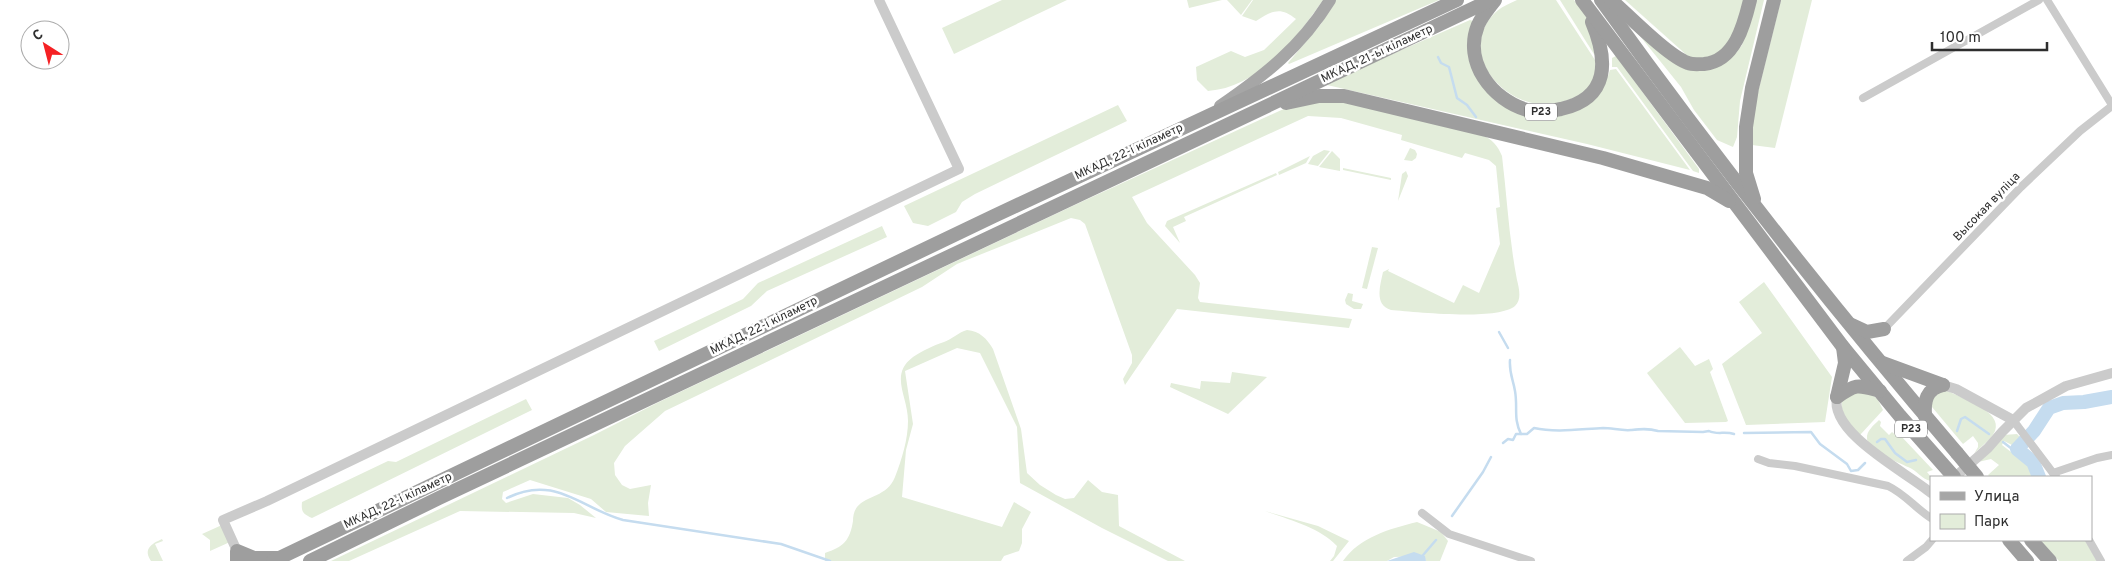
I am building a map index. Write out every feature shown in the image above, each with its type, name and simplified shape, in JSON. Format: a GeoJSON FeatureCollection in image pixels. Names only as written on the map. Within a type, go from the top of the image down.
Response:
{"type":"FeatureCollection","features":[{"type":"Feature","properties":{"kind":"highway","name":"МКАД, 21-ы кіламетр"},"geometry":{"type":"LineString","coordinates":[[1255,93],[1457,0]]}},
{"type":"Feature","properties":{"kind":"highway","name":"МКАД, 21-ы кіламетр"},"geometry":{"type":"LineString","coordinates":[[1263,108],[1493,0]]}},
{"type":"Feature","properties":{"kind":"highway","name":"Р23"},"geometry":{"type":"LineString","coordinates":[[1493,0],[1478,26],[1474,42],[1477,67],[1492,89],[1502,98],[1526,110],[1537,112],[1566,108],[1580,102],[1597,86],[1602,74],[1603,54],[1600,41],[1583,0]]}},
{"type":"Feature","properties":{"kind":"highway","name":"Р23"},"geometry":{"type":"LineString","coordinates":[[1583,0],[1843,347],[1954,476]]}},
{"type":"Feature","properties":{"kind":"highway","name":"Р23"},"geometry":{"type":"LineString","coordinates":[[1601,0],[1757,209],[1879,361],[1977,476]]}},
{"type":"Feature","properties":{"kind":"highway"},"geometry":{"type":"LineString","coordinates":[[1611,0],[1670,52],[1687,63],[1694,64],[1717,60],[1733,46],[1739,36],[1750,0]]}},
{"type":"Feature","properties":{"kind":"highway","name":"Р23"},"geometry":{"type":"LineString","coordinates":[[1757,209],[1746,172],[1746,127],[1752,88],[1774,0]]}},
{"type":"Feature","properties":{"kind":"highway","name":"МКАД, 22-і кіламетр"},"geometry":{"type":"LineString","coordinates":[[276,560],[1255,93]]}},
{"type":"Feature","properties":{"kind":"highway","name":"Р23"},"geometry":{"type":"LineString","coordinates":[[1250,114],[1299,100],[1332,95],[1344,96],[1612,160],[1707,188],[1735,205]]}},
{"type":"Feature","properties":{"kind":"highway","name":"МКАД, 22-і кіламетр"},"geometry":{"type":"LineString","coordinates":[[310,561],[1263,108]]}},
{"type":"Feature","properties":{"kind":"highway"},"geometry":{"type":"LineString","coordinates":[[1849,324],[1867,332],[1884,329]]}},
{"type":"Feature","properties":{"kind":"highway"},"geometry":{"type":"LineString","coordinates":[[1884,329],[1879,337],[1879,361],[1943,385]]}},
{"type":"Feature","properties":{"kind":"highway"},"geometry":{"type":"LineString","coordinates":[[1837,397],[1844,375],[1843,347]]}},
{"type":"Feature","properties":{"kind":"highway"},"geometry":{"type":"LineString","coordinates":[[1837,397],[1850,388],[1860,385],[1880,391]]}},
{"type":"Feature","properties":{"kind":"highway"},"geometry":{"type":"LineString","coordinates":[[1925,416],[1924,405],[1926,397],[1931,390],[1943,385]]}},
{"type":"Feature","properties":{"kind":"highway"},"geometry":{"type":"LineString","coordinates":[[2010,541],[2027,561]]}},
{"type":"Feature","properties":{"kind":"highway"},"geometry":{"type":"LineString","coordinates":[[2032,541],[2050,561]]}},
{"type":"Feature","properties":{"kind":"highway"},"geometry":{"type":"LineString","coordinates":[[237,556],[276,560]]}},
{"type":"Feature","properties":{"kind":"main road"},"geometry":{"type":"LineString","coordinates":[[1204,117],[1273,68],[1315,24],[1330,0]]}},
{"type":"Feature","properties":{"kind":"street"},"geometry":{"type":"LineString","coordinates":[[237,556],[223,520],[267,501],[959,168],[879,0]]}},
{"type":"Feature","properties":{"kind":"street"},"geometry":{"type":"LineString","coordinates":[[1863,98],[2039,0]]}},
{"type":"Feature","properties":{"kind":"street"},"geometry":{"type":"LineString","coordinates":[[2046,0],[2112,105]]}},
{"type":"Feature","properties":{"kind":"street","name":"Высокая вуліца"},"geometry":{"type":"LineString","coordinates":[[1884,329],[2021,187],[2080,131],[2112,105]]}},
{"type":"Feature","properties":{"kind":"street"},"geometry":{"type":"LineString","coordinates":[[1956,476],[1988,448],[2026,408],[2048,394],[2066,386],[2112,373]]}},
{"type":"Feature","properties":{"kind":"street"},"geometry":{"type":"LineString","coordinates":[[1943,385],[1956,389],[2013,420],[2054,475],[2090,460],[2112,455]]}},
{"type":"Feature","properties":{"kind":"street"},"geometry":{"type":"LineString","coordinates":[[1837,397],[1838,414],[1850,433],[1930,492]]}},
{"type":"Feature","properties":{"kind":"street"},"geometry":{"type":"LineString","coordinates":[[1758,459],[1769,463],[1795,466],[1888,486],[1898,490],[1922,513],[1930,517]]}},
{"type":"Feature","properties":{"kind":"street"},"geometry":{"type":"LineString","coordinates":[[1422,513],[1449,534],[1531,561]]}},
{"type":"Feature","properties":{"kind":"street"},"geometry":{"type":"LineString","coordinates":[[1907,561],[1931,541]]}},
{"type":"Feature","properties":{"kind":"street"},"geometry":{"type":"LineString","coordinates":[[2090,541],[2101,561]]}},
{"type":"Feature","properties":{"kind":"green space"},"geometry":{"type":"Polygon","coordinates":[[[1002,0],[1067,0],[954,54],[942,28],[1002,0]]]}},
{"type":"Feature","properties":{"kind":"green space"},"geometry":{"type":"Polygon","coordinates":[[[1187,0],[1222,0],[1189,8],[1187,0]]]}},
{"type":"Feature","properties":{"kind":"green space"},"geometry":{"type":"Polygon","coordinates":[[[1227,0],[1252,0],[1241,15],[1227,0]]]}},
{"type":"Feature","properties":{"kind":"green space"},"geometry":{"type":"Polygon","coordinates":[[[1253,0],[1323,0],[1288,45],[1260,71],[1226,88],[1208,91],[1197,80],[1196,67],[1231,51],[1245,57],[1264,50],[1296,19],[1281,11],[1271,13],[1256,21],[1242,16],[1253,0]]]}},
{"type":"Feature","properties":{"kind":"green space"},"geometry":{"type":"Polygon","coordinates":[[[1335,0],[1439,0],[1289,64],[1321,24],[1335,0]]]}},
{"type":"Feature","properties":{"kind":"green space"},"geometry":{"type":"Polygon","coordinates":[[[1517,0],[1556,0],[1595,60],[1597,74],[1583,92],[1562,102],[1543,104],[1524,100],[1507,91],[1493,78],[1483,62],[1480,45],[1484,28],[1497,11],[1517,0]]]}},
{"type":"Feature","properties":{"kind":"green space"},"geometry":{"type":"Polygon","coordinates":[[[1560,0],[1574,0],[1590,21],[1597,59],[1560,0]]]}},
{"type":"Feature","properties":{"kind":"green space"},"geometry":{"type":"Polygon","coordinates":[[[1625,0],[1745,0],[1734,34],[1721,51],[1706,59],[1690,58],[1625,0]]]}},
{"type":"Feature","properties":{"kind":"green space"},"geometry":{"type":"Polygon","coordinates":[[[1756,0],[1764,0],[1740,101],[1737,137],[1733,147],[1717,140],[1694,110],[1681,87],[1623,15],[1684,63],[1736,53],[1742,45],[1756,0]]]}},
{"type":"Feature","properties":{"kind":"green space"},"geometry":{"type":"Polygon","coordinates":[[[1781,0],[1812,0],[1775,148],[1752,145],[1752,116],[1781,0]]]}},
{"type":"Feature","properties":{"kind":"green space"},"geometry":{"type":"Polygon","coordinates":[[[1470,20],[1473,21],[1476,74],[1546,116],[1608,76],[1610,70],[1616,69],[1690,170],[1587,144],[1327,85],[1340,77],[1470,20]]]}},
{"type":"Feature","properties":{"kind":"green space"},"geometry":{"type":"Polygon","coordinates":[[[1616,56],[1699,169],[1699,173],[1693,171],[1617,67],[1612,67],[1612,58],[1616,56]]]}},
{"type":"Feature","properties":{"kind":"green space"},"geometry":{"type":"Polygon","coordinates":[[[1333,98],[1482,135],[1494,143],[1502,156],[1514,265],[1519,290],[1519,301],[1515,306],[1506,311],[1492,313],[1436,314],[1391,310],[1382,304],[1380,299],[1383,272],[1389,269],[1388,271],[1454,303],[1463,285],[1479,293],[1500,244],[1496,208],[1500,207],[1496,166],[1489,160],[1465,153],[1462,158],[1401,140],[1402,135],[1341,118],[1308,116],[1132,197],[1147,223],[1195,275],[1200,283],[1198,298],[1200,302],[1352,319],[1349,328],[1177,309],[1125,385],[1123,379],[1132,363],[1132,355],[1085,224],[1080,220],[1071,218],[957,264],[922,287],[665,411],[625,446],[614,463],[615,475],[622,485],[630,489],[651,485],[648,503],[649,516],[606,512],[591,499],[530,480],[503,492],[502,499],[506,503],[533,494],[568,498],[596,518],[574,513],[460,511],[349,561],[331,561],[657,403],[1079,203],[1288,107],[1333,98]]]}},
{"type":"Feature","properties":{"kind":"green space"},"geometry":{"type":"Polygon","coordinates":[[[1118,105],[1127,121],[975,194],[962,202],[956,212],[928,226],[913,223],[904,206],[1118,105]]]}},
{"type":"Feature","properties":{"kind":"green space"},"geometry":{"type":"Polygon","coordinates":[[[1410,148],[1415,150],[1416,158],[1412,161],[1404,160],[1410,148]]]}},
{"type":"Feature","properties":{"kind":"green space"},"geometry":{"type":"Polygon","coordinates":[[[1324,150],[1330,151],[1318,166],[1308,164],[1313,156],[1324,150]]]}},
{"type":"Feature","properties":{"kind":"green space"},"geometry":{"type":"Polygon","coordinates":[[[1332,151],[1340,159],[1340,171],[1319,167],[1332,151]]]}},
{"type":"Feature","properties":{"kind":"green space"},"geometry":{"type":"Polygon","coordinates":[[[1310,156],[1306,163],[1279,175],[1278,172],[1310,156]]]}},
{"type":"Feature","properties":{"kind":"green space"},"geometry":{"type":"Polygon","coordinates":[[[1343,168],[1391,178],[1391,180],[1343,170],[1343,168]]]}},
{"type":"Feature","properties":{"kind":"green space"},"geometry":{"type":"Polygon","coordinates":[[[1406,171],[1408,176],[1398,201],[1402,174],[1406,171]]]}},
{"type":"Feature","properties":{"kind":"green space"},"geometry":{"type":"Polygon","coordinates":[[[1276,173],[1277,175],[1184,217],[1186,221],[1173,227],[1180,243],[1165,226],[1167,221],[1276,173]]]}},
{"type":"Feature","properties":{"kind":"green space"},"geometry":{"type":"Polygon","coordinates":[[[882,226],[887,237],[767,291],[751,306],[659,351],[654,341],[743,299],[758,283],[882,226]]]}},
{"type":"Feature","properties":{"kind":"green space"},"geometry":{"type":"Polygon","coordinates":[[[1372,247],[1378,248],[1367,289],[1362,288],[1372,247]]]}},
{"type":"Feature","properties":{"kind":"green space"},"geometry":{"type":"Polygon","coordinates":[[[1764,282],[1832,377],[1825,422],[1746,425],[1722,364],[1762,333],[1739,302],[1764,282]]]}},
{"type":"Feature","properties":{"kind":"green space"},"geometry":{"type":"Polygon","coordinates":[[[1348,293],[1353,294],[1352,301],[1363,304],[1361,309],[1354,309],[1346,304],[1345,300],[1348,293]]]}},
{"type":"Feature","properties":{"kind":"green space"},"geometry":{"type":"Polygon","coordinates":[[[967,330],[983,336],[993,349],[1021,429],[1027,473],[1040,485],[1065,499],[1074,498],[1088,480],[1102,492],[1118,495],[1119,526],[1185,561],[1168,561],[1102,528],[1020,483],[1017,427],[980,353],[957,348],[905,371],[913,424],[906,450],[902,497],[1002,527],[1014,502],[1031,512],[1022,529],[1022,543],[1019,551],[1004,556],[1001,561],[825,561],[825,553],[841,546],[848,538],[857,507],[882,492],[891,484],[895,477],[904,449],[908,428],[901,379],[902,371],[906,364],[921,352],[967,330]]]}},
{"type":"Feature","properties":{"kind":"green space"},"geometry":{"type":"Polygon","coordinates":[[[1680,347],[1695,366],[1709,359],[1713,369],[1710,372],[1728,421],[1685,423],[1647,373],[1680,347]]]}},
{"type":"Feature","properties":{"kind":"green space"},"geometry":{"type":"Polygon","coordinates":[[[1232,372],[1267,377],[1228,414],[1170,387],[1171,383],[1200,389],[1201,381],[1230,383],[1232,372]]]}},
{"type":"Feature","properties":{"kind":"green space"},"geometry":{"type":"Polygon","coordinates":[[[1868,390],[1878,400],[1883,410],[1860,435],[1845,417],[1842,400],[1845,395],[1868,390]]]}},
{"type":"Feature","properties":{"kind":"green space"},"geometry":{"type":"Polygon","coordinates":[[[1942,391],[1948,391],[1971,401],[1993,417],[1996,424],[1995,431],[1974,454],[1978,443],[1973,436],[1963,444],[1932,407],[1931,399],[1942,391]]]}},
{"type":"Feature","properties":{"kind":"green space"},"geometry":{"type":"Polygon","coordinates":[[[526,399],[532,410],[312,518],[303,512],[302,502],[388,461],[396,462],[526,399]]]}},
{"type":"Feature","properties":{"kind":"green space"},"geometry":{"type":"Polygon","coordinates":[[[1879,420],[1881,422],[1880,426],[1889,435],[1892,432],[1898,437],[1900,435],[1933,470],[1927,472],[1930,476],[1930,481],[1911,468],[1885,456],[1873,447],[1867,439],[1871,428],[1879,420]]]}},
{"type":"Feature","properties":{"kind":"green space"},"geometry":{"type":"Polygon","coordinates":[[[2017,434],[2022,439],[2014,446],[2004,441],[2002,445],[2020,459],[2030,462],[2035,476],[1988,475],[1999,465],[1991,459],[1978,462],[2003,435],[2017,434]]]}},
{"type":"Feature","properties":{"kind":"green space"},"geometry":{"type":"Polygon","coordinates":[[[1265,511],[1318,526],[1349,541],[1333,561],[1330,561],[1334,556],[1337,546],[1330,539],[1313,529],[1265,511]]]}},
{"type":"Feature","properties":{"kind":"green space"},"geometry":{"type":"Polygon","coordinates":[[[1417,522],[1441,532],[1448,541],[1440,561],[1426,561],[1424,556],[1394,557],[1387,561],[1343,561],[1358,546],[1376,535],[1417,522]]]}},
{"type":"Feature","properties":{"kind":"green space"},"geometry":{"type":"Polygon","coordinates":[[[222,525],[230,542],[210,551],[210,540],[202,534],[222,525]]]}},
{"type":"Feature","properties":{"kind":"green space"},"geometry":{"type":"Polygon","coordinates":[[[162,539],[163,541],[155,544],[163,561],[151,561],[148,553],[149,547],[162,539]]]}},
{"type":"Feature","properties":{"kind":"green space"},"geometry":{"type":"Polygon","coordinates":[[[2041,541],[2086,541],[2097,561],[2059,561],[2041,541]]]}},
{"type":"Feature","properties":{"kind":"water"},"geometry":{"type":"Polygon","coordinates":[[[1414,552],[1425,556],[1426,561],[1387,561],[1414,552]]]}},
{"type":"Feature","properties":{"kind":"waterway"},"geometry":{"type":"LineString","coordinates":[[1438,57],[1441,63],[1449,67],[1457,98],[1467,105],[1476,117]]}},
{"type":"Feature","properties":{"kind":"waterway"},"geometry":{"type":"LineString","coordinates":[[1499,332],[1508,348]]}},
{"type":"Feature","properties":{"kind":"waterway"},"geometry":{"type":"LineString","coordinates":[[1510,360],[1516,397],[1516,418],[1521,434],[1527,434],[1534,428],[1560,430],[1603,428],[1651,429],[1658,431],[1709,431],[1734,434]]}},
{"type":"Feature","properties":{"kind":"waterway"},"geometry":{"type":"LineString","coordinates":[[2039,476],[2033,462],[2017,449],[2034,431],[2049,408],[2063,403],[2084,402],[2112,397]]}},
{"type":"Feature","properties":{"kind":"waterway"},"geometry":{"type":"LineString","coordinates":[[1957,431],[1961,419],[1965,417],[1989,434]]}},
{"type":"Feature","properties":{"kind":"waterway"},"geometry":{"type":"LineString","coordinates":[[1744,433],[1811,432],[1820,444],[1847,464],[1851,471],[1858,470],[1865,463]]}},
{"type":"Feature","properties":{"kind":"waterway"},"geometry":{"type":"LineString","coordinates":[[1503,443],[1508,439],[1513,440],[1516,434],[1521,434]]}},
{"type":"Feature","properties":{"kind":"waterway"},"geometry":{"type":"LineString","coordinates":[[1877,442],[1885,439],[1895,453],[1907,462],[1916,460]]}},
{"type":"Feature","properties":{"kind":"waterway"},"geometry":{"type":"LineString","coordinates":[[2003,442],[2012,449],[2017,449]]}},
{"type":"Feature","properties":{"kind":"waterway"},"geometry":{"type":"LineString","coordinates":[[1452,516],[1483,472],[1491,457]]}},
{"type":"Feature","properties":{"kind":"waterway"},"geometry":{"type":"LineString","coordinates":[[507,498],[524,492],[553,491],[623,520],[781,544],[830,561]]}},
{"type":"Feature","properties":{"kind":"waterway"},"geometry":{"type":"LineString","coordinates":[[1418,561],[1436,540]]}}]}
